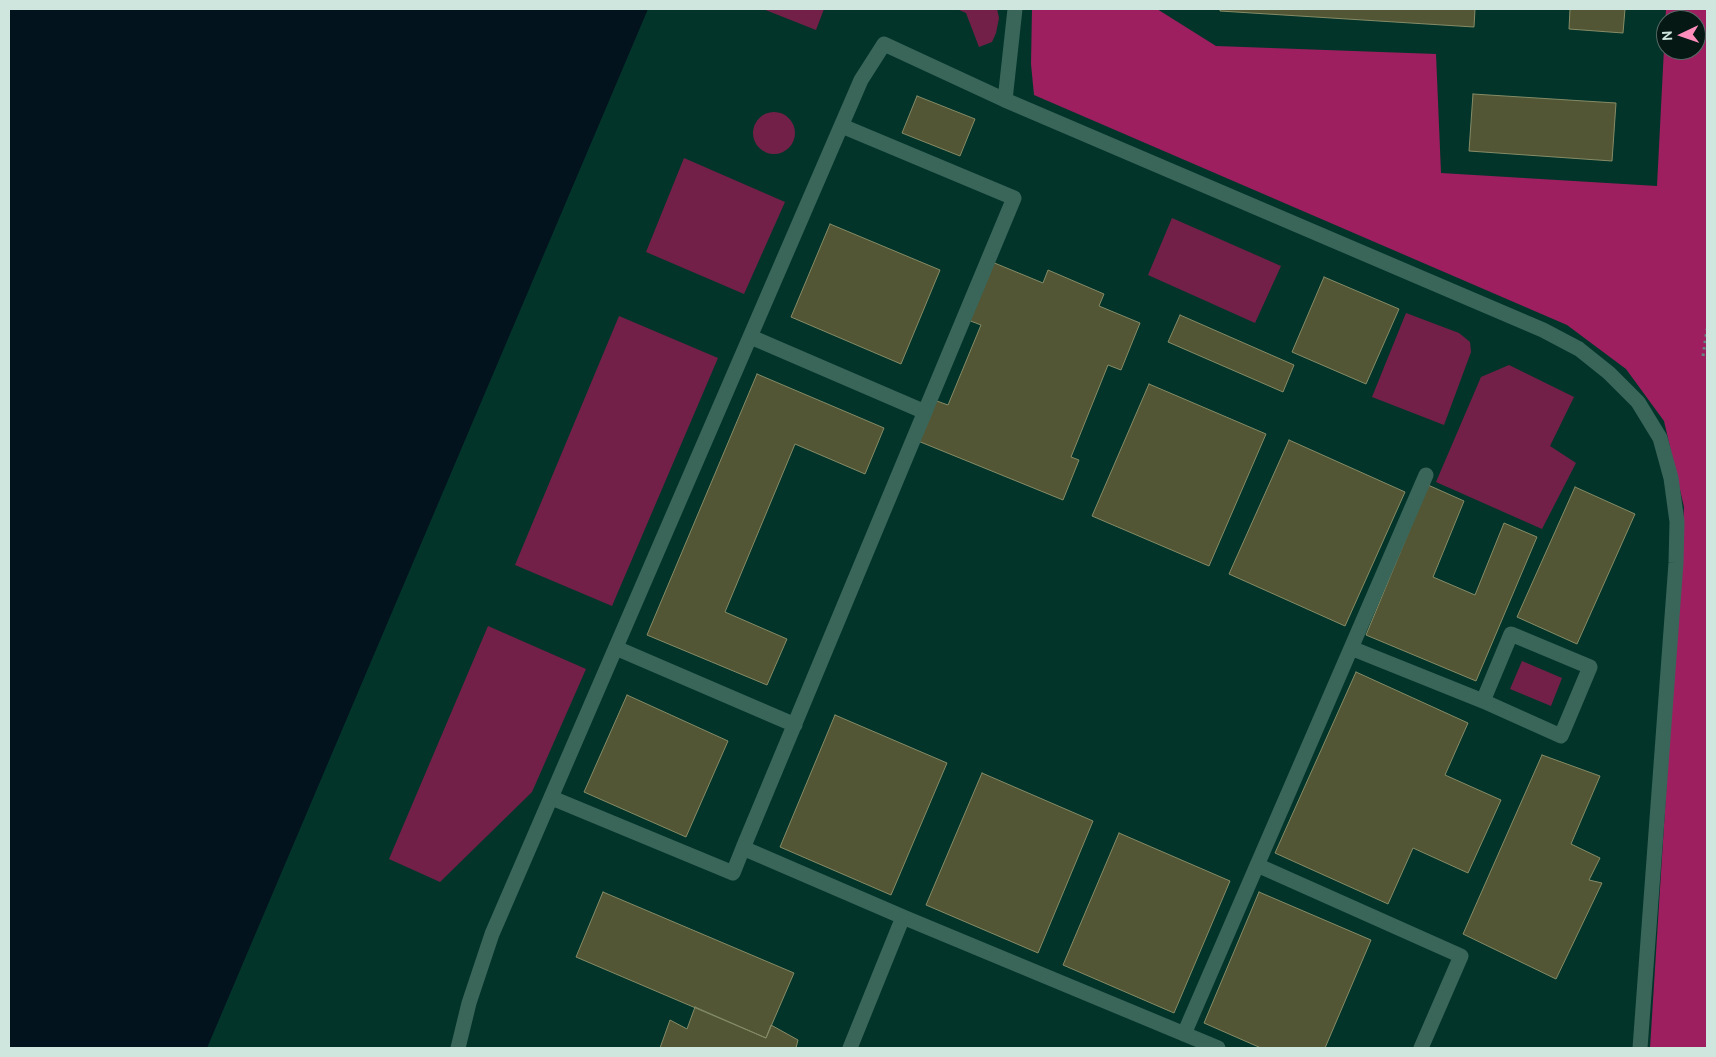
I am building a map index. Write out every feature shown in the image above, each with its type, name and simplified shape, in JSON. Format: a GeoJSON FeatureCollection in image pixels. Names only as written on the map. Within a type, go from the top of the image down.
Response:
{"type":"FeatureCollection","features":[{"type":"Feature","properties":{"kind":"lane"},"geometry":{"type":"LineString","coordinates":[[1005,100],[1015,9]]}},
{"type":"Feature","properties":{"kind":"lane"},"geometry":{"type":"LineString","coordinates":[[458,1048],[492,934],[861,80],[884,44],[1005,100],[1543,330],[1579,349],[1609,373],[1638,402],[1660,438],[1671,478],[1677,522],[1676,563],[1640,1048]]}},
{"type":"Feature","properties":{"kind":"lane"},"geometry":{"type":"LineString","coordinates":[[552,798],[732,873],[743,848],[1014,198],[842,126]]}},
{"type":"Feature","properties":{"kind":"lane"},"geometry":{"type":"LineString","coordinates":[[751,337],[925,412]]}},
{"type":"Feature","properties":{"kind":"lane"},"geometry":{"type":"LineString","coordinates":[[1184,1034],[1426,475]]}},
{"type":"Feature","properties":{"kind":"lane"},"geometry":{"type":"LineString","coordinates":[[1351,648],[1483,701],[1561,736],[1590,667],[1511,634],[1483,701]]}},
{"type":"Feature","properties":{"kind":"lane"},"geometry":{"type":"LineString","coordinates":[[616,648],[794,725]]}},
{"type":"Feature","properties":{"kind":"lane"},"geometry":{"type":"LineString","coordinates":[[743,848],[903,917],[1218,1048]]}},
{"type":"Feature","properties":{"kind":"lane"},"geometry":{"type":"LineString","coordinates":[[1257,865],[1461,956],[1421,1048]]}},
{"type":"Feature","properties":{"kind":"lane"},"geometry":{"type":"LineString","coordinates":[[850,1048],[903,917]]}},
{"type":"Feature","properties":{"kind":"path"},"geometry":{"type":"LineString","coordinates":[[1703,356],[1707,329]]}},
{"type":"Feature","properties":{"kind":"shaded area"},"geometry":{"type":"Polygon","coordinates":[[[763,9],[824,9],[816,30],[763,9]]]}},
{"type":"Feature","properties":{"kind":"shaded area"},"geometry":{"type":"Polygon","coordinates":[[[957,9],[997,9],[999,18],[992,42],[979,47],[966,13],[957,9]]]}},
{"type":"Feature","properties":{"kind":"shaded area"},"geometry":{"type":"Polygon","coordinates":[[[1032,9],[1157,9],[1216,46],[1436,54],[1441,173],[1657,186],[1663,60],[1706,60],[1706,10],[1666,9],[1707,9],[1707,1048],[1650,1048],[1684,507],[1664,421],[1626,369],[1567,325],[1034,95],[1031,64],[1032,9]]]}},
{"type":"Feature","properties":{"kind":"shaded area"},"geometry":{"type":"Polygon","coordinates":[[[774,112],[789,118],[795,133],[789,148],[774,154],[759,148],[753,133],[759,118],[774,112]]]}},
{"type":"Feature","properties":{"kind":"shaded area"},"geometry":{"type":"Polygon","coordinates":[[[684,158],[785,202],[744,294],[646,252],[684,158]]]}},
{"type":"Feature","properties":{"kind":"shaded area"},"geometry":{"type":"Polygon","coordinates":[[[1172,218],[1281,266],[1255,323],[1148,275],[1172,218]]]}},
{"type":"Feature","properties":{"kind":"shaded area"},"geometry":{"type":"Polygon","coordinates":[[[1406,313],[1459,333],[1470,342],[1471,352],[1444,425],[1372,397],[1406,313]]]}},
{"type":"Feature","properties":{"kind":"shaded area"},"geometry":{"type":"Polygon","coordinates":[[[619,316],[718,358],[612,606],[515,565],[619,316]]]}},
{"type":"Feature","properties":{"kind":"shaded area"},"geometry":{"type":"Polygon","coordinates":[[[1509,365],[1574,397],[1550,446],[1576,463],[1542,529],[1436,482],[1481,377],[1509,365]]]}},
{"type":"Feature","properties":{"kind":"shaded area"},"geometry":{"type":"Polygon","coordinates":[[[488,626],[586,669],[532,792],[440,882],[389,859],[488,626]]]}},
{"type":"Feature","properties":{"kind":"shaded area"},"geometry":{"type":"Polygon","coordinates":[[[1522,661],[1562,678],[1551,706],[1510,689],[1522,661]]]}},
{"type":"Feature","properties":{"kind":"water"},"geometry":{"type":"Polygon","coordinates":[[[9,9],[648,9],[207,1048],[9,1048],[9,9]]]}},
{"type":"Feature","properties":{"kind":"building"},"geometry":{"type":"Polygon","coordinates":[[[1220,9],[1475,9],[1474,27],[1220,11],[1220,9]]]}},
{"type":"Feature","properties":{"kind":"building"},"geometry":{"type":"Polygon","coordinates":[[[1570,9],[1625,9],[1623,33],[1569,29],[1570,9]]]}},
{"type":"Feature","properties":{"kind":"building"},"geometry":{"type":"Polygon","coordinates":[[[1473,94],[1616,103],[1612,161],[1469,151],[1473,94]]]}},
{"type":"Feature","properties":{"kind":"building"},"geometry":{"type":"Polygon","coordinates":[[[917,96],[975,119],[960,156],[902,133],[917,96]]]}},
{"type":"Feature","properties":{"kind":"building"},"geometry":{"type":"Polygon","coordinates":[[[830,224],[940,270],[901,364],[791,317],[830,224]]]}},
{"type":"Feature","properties":{"kind":"building"},"geometry":{"type":"Polygon","coordinates":[[[992,262],[1043,283],[1048,270],[1104,294],[1099,306],[1140,323],[1121,370],[1108,365],[1071,457],[1079,460],[1063,500],[918,441],[934,400],[948,405],[981,325],[968,320],[992,262]]]}},
{"type":"Feature","properties":{"kind":"building"},"geometry":{"type":"Polygon","coordinates":[[[1324,277],[1399,309],[1366,384],[1292,352],[1324,277]]]}},
{"type":"Feature","properties":{"kind":"building"},"geometry":{"type":"Polygon","coordinates":[[[1180,315],[1294,365],[1283,392],[1168,342],[1180,315]]]}},
{"type":"Feature","properties":{"kind":"building"},"geometry":{"type":"Polygon","coordinates":[[[757,374],[884,428],[865,474],[795,444],[725,612],[787,639],[767,685],[647,635],[757,374]]]}},
{"type":"Feature","properties":{"kind":"building"},"geometry":{"type":"Polygon","coordinates":[[[1149,384],[1266,434],[1209,566],[1092,516],[1149,384]]]}},
{"type":"Feature","properties":{"kind":"building"},"geometry":{"type":"Polygon","coordinates":[[[1289,440],[1405,492],[1345,626],[1229,574],[1289,440]]]}},
{"type":"Feature","properties":{"kind":"building"},"geometry":{"type":"Polygon","coordinates":[[[1428,485],[1464,501],[1433,577],[1475,595],[1504,523],[1537,537],[1476,681],[1366,635],[1428,485]]]}},
{"type":"Feature","properties":{"kind":"building"},"geometry":{"type":"Polygon","coordinates":[[[1575,487],[1635,514],[1577,644],[1517,617],[1575,487]]]}},
{"type":"Feature","properties":{"kind":"building"},"geometry":{"type":"Polygon","coordinates":[[[1356,672],[1468,723],[1445,775],[1501,800],[1468,873],[1413,848],[1388,904],[1275,853],[1356,672]]]}},
{"type":"Feature","properties":{"kind":"building"},"geometry":{"type":"Polygon","coordinates":[[[627,695],[728,741],[686,837],[584,792],[627,695]]]}},
{"type":"Feature","properties":{"kind":"building"},"geometry":{"type":"Polygon","coordinates":[[[835,715],[947,763],[891,895],[780,847],[835,715]]]}},
{"type":"Feature","properties":{"kind":"building"},"geometry":{"type":"Polygon","coordinates":[[[1542,755],[1600,776],[1571,844],[1600,858],[1589,880],[1602,883],[1556,979],[1463,934],[1542,755]]]}},
{"type":"Feature","properties":{"kind":"building"},"geometry":{"type":"Polygon","coordinates":[[[982,773],[1093,821],[1038,953],[926,905],[982,773]]]}},
{"type":"Feature","properties":{"kind":"building"},"geometry":{"type":"Polygon","coordinates":[[[1119,833],[1230,881],[1174,1013],[1063,965],[1119,833]]]}},
{"type":"Feature","properties":{"kind":"building"},"geometry":{"type":"Polygon","coordinates":[[[603,892],[794,973],[766,1038],[576,957],[603,892]]]}},
{"type":"Feature","properties":{"kind":"building"},"geometry":{"type":"Polygon","coordinates":[[[1259,892],[1371,940],[1325,1048],[1261,1048],[1204,1023],[1259,892]]]}},
{"type":"Feature","properties":{"kind":"building"},"geometry":{"type":"Polygon","coordinates":[[[695,1007],[766,1038],[771,1025],[798,1040],[796,1048],[660,1048],[670,1020],[687,1029],[695,1007]]]}}]}
